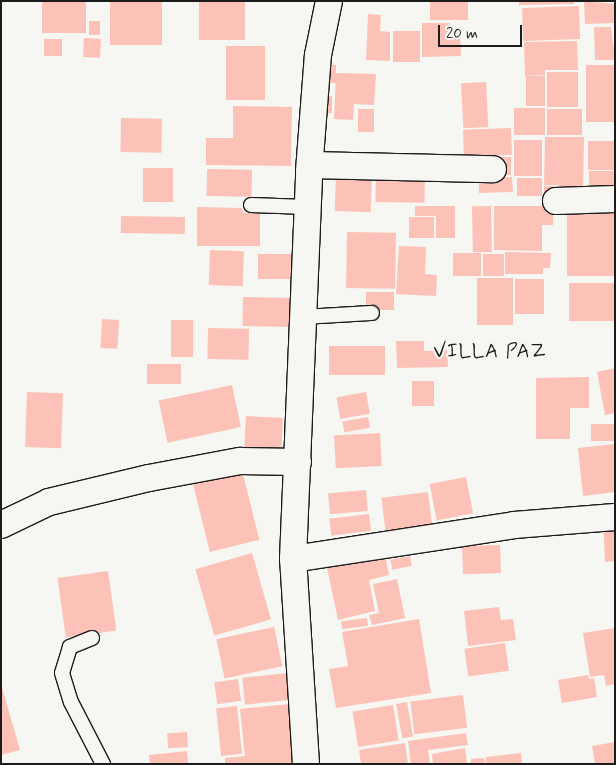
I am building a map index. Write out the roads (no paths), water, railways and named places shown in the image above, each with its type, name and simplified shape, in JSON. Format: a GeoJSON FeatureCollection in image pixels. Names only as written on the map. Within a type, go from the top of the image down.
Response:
{"type":"FeatureCollection","features":[{"type":"Feature","properties":{"kind":"street"},"geometry":{"type":"LineString","coordinates":[[306,764],[293,559],[307,208],[318,55],[330,1]]}},
{"type":"Feature","properties":{"kind":"street"},"geometry":{"type":"LineString","coordinates":[[310,165],[493,169]]}},
{"type":"Feature","properties":{"kind":"street"},"geometry":{"type":"LineString","coordinates":[[556,201],[615,199]]}},
{"type":"Feature","properties":{"kind":"street"},"geometry":{"type":"LineString","coordinates":[[1,525],[49,502],[149,478],[240,461],[298,462]]}},
{"type":"Feature","properties":{"kind":"street"},"geometry":{"type":"LineString","coordinates":[[293,559],[514,525],[615,517]]}},
{"type":"Feature","properties":{"kind":"lane"},"geometry":{"type":"LineString","coordinates":[[251,205],[307,208]]}},
{"type":"Feature","properties":{"kind":"lane"},"geometry":{"type":"LineString","coordinates":[[302,318],[372,313]]}},
{"type":"Feature","properties":{"kind":"lane"},"geometry":{"type":"LineString","coordinates":[[92,638],[70,647],[62,672],[71,702],[103,764]]}},
{"type":"Feature","properties":{"kind":"district","name":"VILLA PAZ"},"geometry":{"type":"Point","coordinates":[490,351]}}]}
